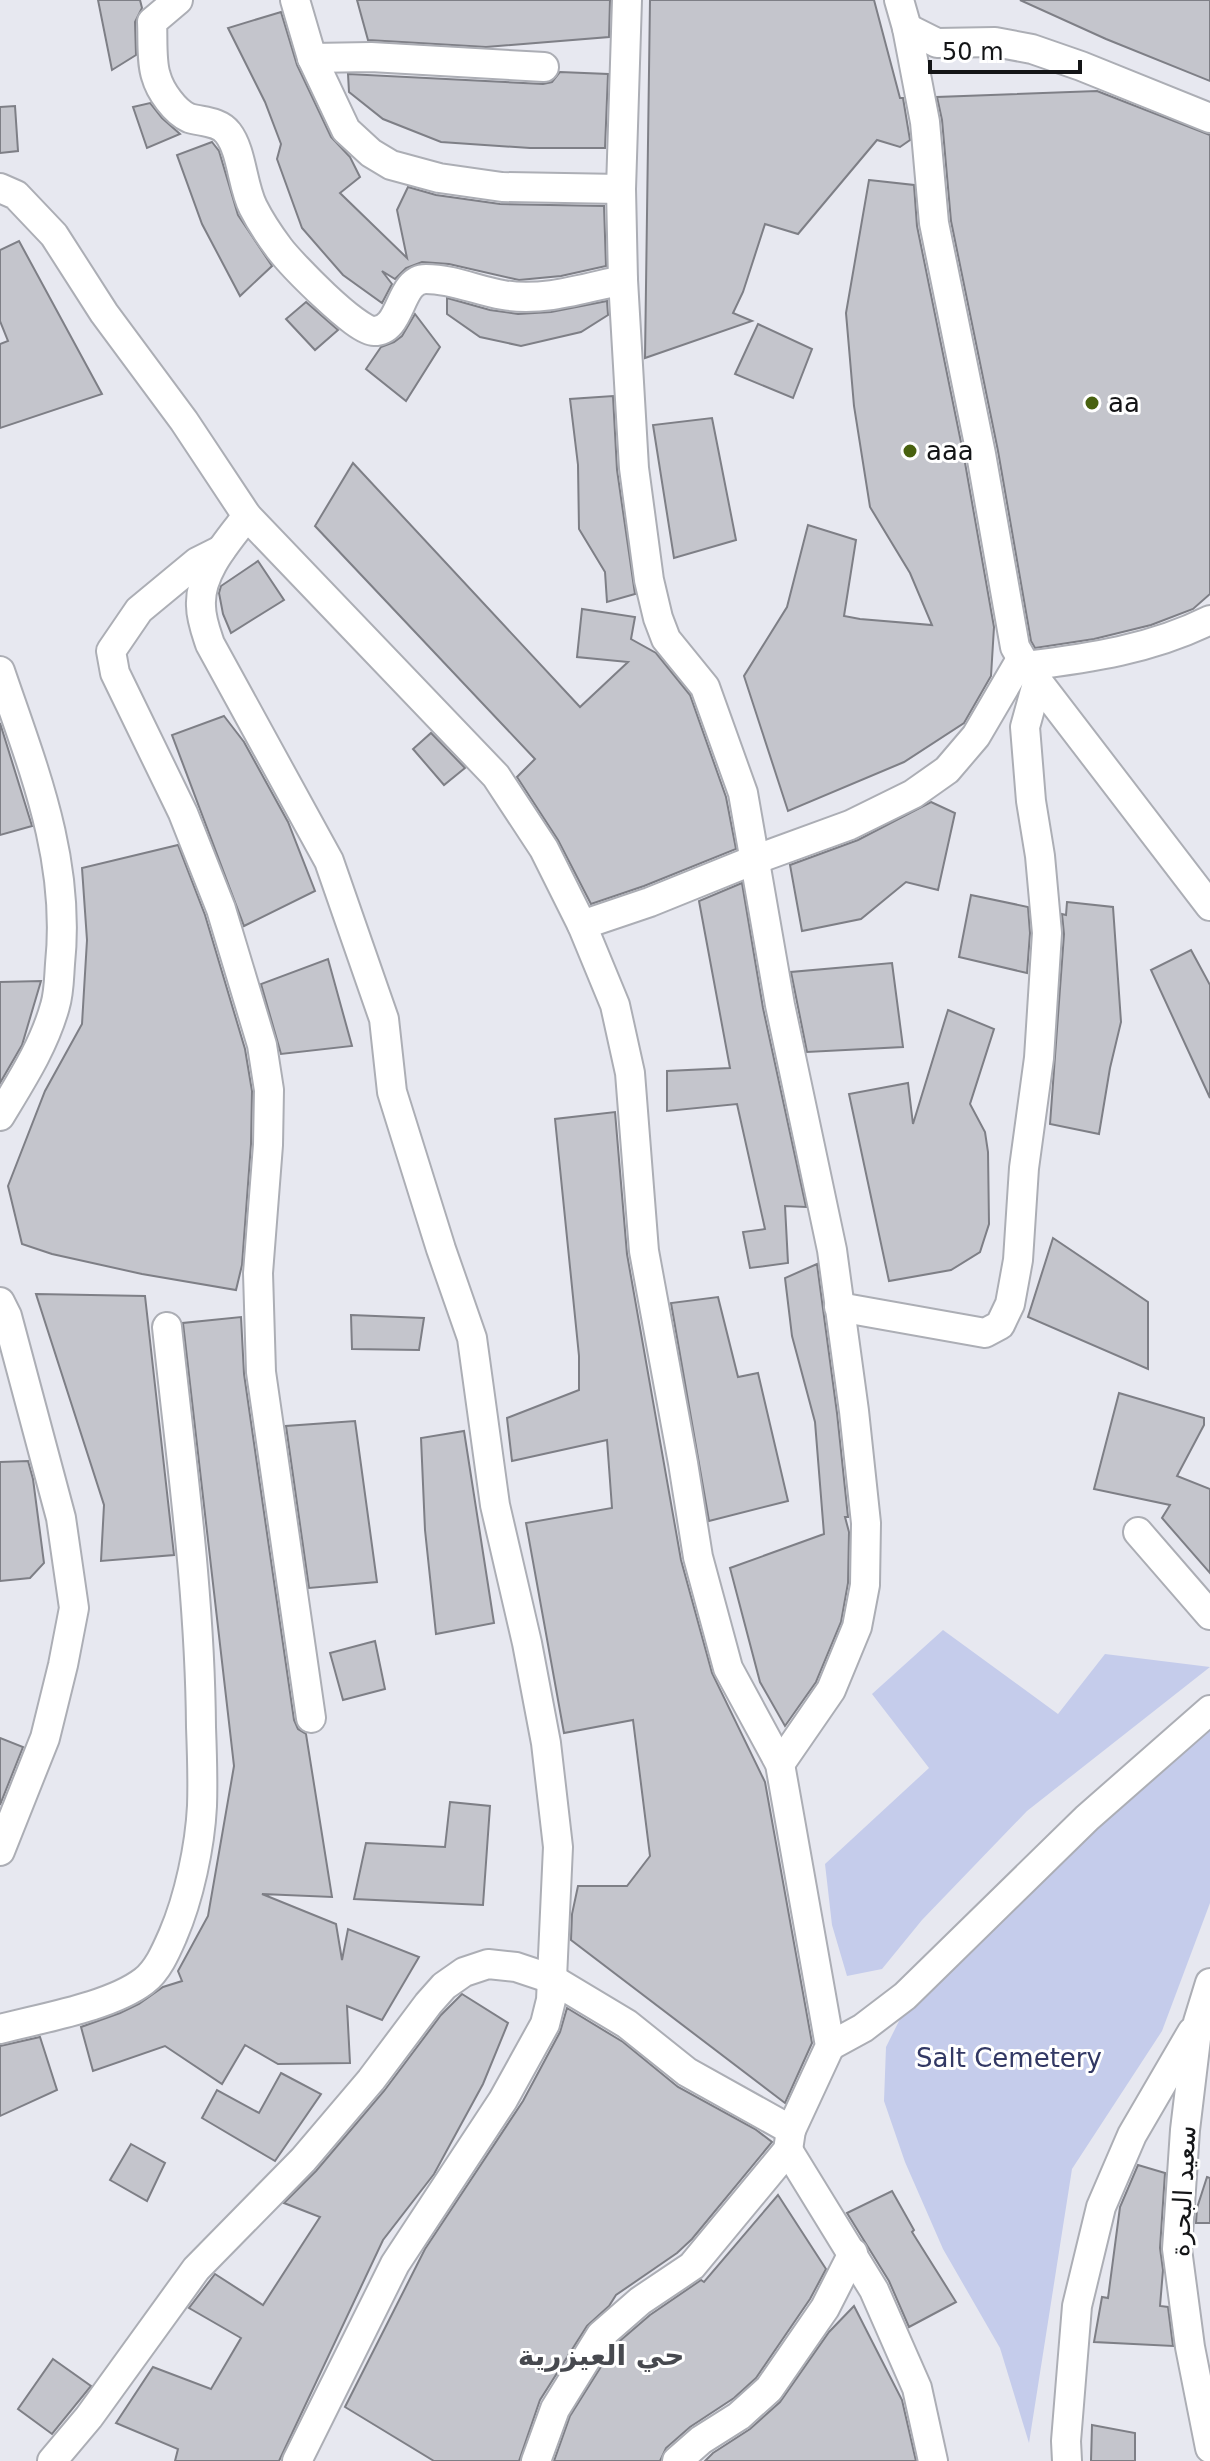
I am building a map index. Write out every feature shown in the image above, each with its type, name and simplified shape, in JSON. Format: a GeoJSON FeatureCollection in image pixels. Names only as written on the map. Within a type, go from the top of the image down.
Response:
{"type":"FeatureCollection","features":[{"type":"Feature","properties":{"kind":"street"},"geometry":{"type":"LineString","coordinates":[[178,0],[152,22],[155,76],[172,104],[187,117],[227,131],[253,206],[279,248],[365,330],[383,329],[392,321],[413,284],[423,279],[503,295],[536,297],[623,280]]}},
{"type":"Feature","properties":{"kind":"street"},"geometry":{"type":"LineString","coordinates":[[295,0],[312,58],[346,130],[371,153],[391,165],[439,178],[502,187],[621,189]]}},
{"type":"Feature","properties":{"kind":"street"},"geometry":{"type":"LineString","coordinates":[[627,0],[621,189],[623,280],[634,468],[655,605],[666,639],[705,687],[743,793],[780,1005],[832,1250],[866,1523],[865,1585],[857,1627],[831,1690],[780,1764]]}},
{"type":"Feature","properties":{"kind":"street"},"geometry":{"type":"LineString","coordinates":[[899,0],[925,122],[934,223],[981,454],[1015,647],[1028,669],[1210,906]]}},
{"type":"Feature","properties":{"kind":"street"},"geometry":{"type":"LineString","coordinates":[[907,28],[937,43],[995,42],[1032,49],[1210,118]]}},
{"type":"Feature","properties":{"kind":"street"},"geometry":{"type":"LineString","coordinates":[[312,58],[371,57],[544,67]]}},
{"type":"Feature","properties":{"kind":"street"},"geometry":{"type":"LineString","coordinates":[[0,188],[16,195],[54,235],[104,313],[184,421],[247,516],[496,776],[544,849],[582,925],[615,1005],[630,1073],[644,1251],[698,1557],[728,1668],[780,1764],[830,2046],[790,2140],[692,2266],[640,2301],[601,2335],[555,2409],[536,2461]]}},
{"type":"Feature","properties":{"kind":"street"},"geometry":{"type":"LineString","coordinates":[[247,516],[221,550],[206,579],[200,604],[207,635],[329,861],[384,1019],[392,1092],[472,1338],[495,1505],[546,1743],[558,1847],[551,2000],[545,2024],[503,2100],[395,2264],[297,2461]]}},
{"type":"Feature","properties":{"kind":"street"},"geometry":{"type":"LineString","coordinates":[[221,550],[197,562],[139,610],[111,651],[115,673],[183,813],[221,909],[262,1045],[269,1090],[258,1273],[261,1372],[311,1718]]}},
{"type":"Feature","properties":{"kind":"street"},"geometry":{"type":"LineString","coordinates":[[582,925],[850,825],[913,794],[947,770],[1028,669],[1162,641],[1210,620]]}},
{"type":"Feature","properties":{"kind":"street"},"geometry":{"type":"LineString","coordinates":[[839,1307],[985,1333],[1000,1325],[1010,1304],[1018,1260],[1024,1168],[1039,1058],[1047,933],[1025,727],[1028,669]]}},
{"type":"Feature","properties":{"kind":"street"},"geometry":{"type":"LineString","coordinates":[[0,671],[54,837],[61,878],[64,933],[55,1006],[34,1060],[0,1116]]}},
{"type":"Feature","properties":{"kind":"street"},"geometry":{"type":"LineString","coordinates":[[0,1302],[7,1316],[50,1472],[61,1518],[74,1608],[45,1738],[0,1851]]}},
{"type":"Feature","properties":{"kind":"street"},"geometry":{"type":"LineString","coordinates":[[0,2029],[87,2006],[122,1994],[145,1980],[163,1957],[190,1884],[202,1808],[200,1667],[197,1607],[167,1327]]}},
{"type":"Feature","properties":{"kind":"street"},"geometry":{"type":"LineString","coordinates":[[1138,1532],[1210,1615]]}},
{"type":"Feature","properties":{"kind":"street"},"geometry":{"type":"LineString","coordinates":[[830,2046],[863,2028],[905,1996],[1087,1818],[1210,1710]]}},
{"type":"Feature","properties":{"kind":"street"},"geometry":{"type":"LineString","coordinates":[[52,2461],[89,2417],[196,2269],[303,2160],[371,2080],[428,2004],[444,1986],[464,1972],[488,1964],[516,1967],[552,1979],[627,2024],[687,2072],[790,2140],[874,2290],[917,2388],[933,2461]]}},
{"type":"Feature","properties":{"kind":"street","name":"سعيد البحرة"},"geometry":{"type":"LineString","coordinates":[[1210,1983],[1198,2022],[1185,2130],[1177,2249],[1190,2347],[1210,2448]]}},
{"type":"Feature","properties":{"kind":"street"},"geometry":{"type":"LineString","coordinates":[[1067,2461],[1077,2306],[1101,2207],[1132,2135],[1198,2022]]}},
{"type":"Feature","properties":{"kind":"street"},"geometry":{"type":"LineString","coordinates":[[677,2461],[701,2440],[739,2416],[769,2389],[825,2308],[853,2253]]}},
{"type":"Feature","properties":{"kind":"green space"},"geometry":{"type":"Polygon","coordinates":[[[943,1630],[1058,1714],[1105,1654],[1210,1667],[1027,1811],[922,1920],[882,1969],[847,1976],[832,1925],[825,1864],[929,1768],[872,1694],[943,1630]]]}},
{"type":"Feature","properties":{"kind":"green space","name":"Salt Cemetery"},"geometry":{"type":"Polygon","coordinates":[[[1210,1721],[1210,1903],[1162,2031],[1072,2169],[1029,2443],[1000,2348],[943,2249],[905,2162],[884,2101],[886,2047],[915,1989],[1210,1721]]]}},
{"type":"Feature","properties":{"kind":"building"},"geometry":{"type":"Polygon","coordinates":[[[98,0],[140,0],[142,8],[135,22],[136,55],[112,70],[98,0]]]}},
{"type":"Feature","properties":{"kind":"building"},"geometry":{"type":"Polygon","coordinates":[[[357,0],[610,0],[609,37],[486,47],[368,40],[357,0]]]}},
{"type":"Feature","properties":{"kind":"building"},"geometry":{"type":"Polygon","coordinates":[[[650,0],[874,0],[900,98],[903,98],[910,140],[900,147],[877,140],[798,234],[765,224],[733,313],[752,321],[645,358],[650,0]]]}},
{"type":"Feature","properties":{"kind":"building"},"geometry":{"type":"Polygon","coordinates":[[[1020,0],[1210,0],[1210,81],[1106,39],[1020,0]]]}},
{"type":"Feature","properties":{"kind":"building"},"geometry":{"type":"Polygon","coordinates":[[[281,12],[297,65],[331,137],[350,157],[360,177],[340,193],[407,258],[397,210],[408,187],[436,195],[500,204],[604,206],[606,266],[561,276],[519,280],[449,264],[422,262],[406,268],[395,279],[382,271],[392,284],[382,303],[343,275],[302,228],[277,159],[281,144],[265,102],[228,28],[281,12]]]}},
{"type":"Feature","properties":{"kind":"building"},"geometry":{"type":"Polygon","coordinates":[[[560,72],[608,74],[605,148],[530,148],[441,142],[383,119],[349,92],[348,74],[543,84],[552,82],[560,72]]]}},
{"type":"Feature","properties":{"kind":"building","name":"aa"},"geometry":{"type":"Polygon","coordinates":[[[1097,91],[1210,135],[1210,594],[1193,609],[1151,625],[1094,639],[1035,648],[1031,641],[998,451],[951,221],[937,97],[1097,91]]]}},
{"type":"Feature","properties":{"kind":"building"},"geometry":{"type":"Polygon","coordinates":[[[150,103],[180,134],[147,148],[133,107],[150,103]]]}},
{"type":"Feature","properties":{"kind":"building"},"geometry":{"type":"Polygon","coordinates":[[[15,106],[18,151],[0,153],[0,107],[15,106]]]}},
{"type":"Feature","properties":{"kind":"building"},"geometry":{"type":"Polygon","coordinates":[[[212,142],[219,151],[238,215],[272,266],[240,296],[202,224],[177,155],[212,142]]]}},
{"type":"Feature","properties":{"kind":"building","name":"aaa"},"geometry":{"type":"Polygon","coordinates":[[[869,180],[914,185],[917,226],[964,457],[994,627],[991,676],[964,723],[904,762],[788,811],[744,676],[787,607],[808,525],[856,540],[844,616],[932,625],[910,573],[870,507],[854,406],[846,313],[869,180]]]}},
{"type":"Feature","properties":{"kind":"building"},"geometry":{"type":"Polygon","coordinates":[[[19,241],[102,394],[0,428],[0,344],[8,341],[0,321],[0,250],[19,241]]]}},
{"type":"Feature","properties":{"kind":"building"},"geometry":{"type":"Polygon","coordinates":[[[447,298],[518,314],[551,312],[607,301],[608,315],[581,332],[521,346],[480,337],[447,314],[447,298]]]}},
{"type":"Feature","properties":{"kind":"building"},"geometry":{"type":"Polygon","coordinates":[[[306,302],[338,330],[315,350],[286,319],[306,302]]]}},
{"type":"Feature","properties":{"kind":"building"},"geometry":{"type":"Polygon","coordinates":[[[415,314],[440,347],[406,401],[366,369],[381,347],[402,336],[415,314]]]}},
{"type":"Feature","properties":{"kind":"building"},"geometry":{"type":"Polygon","coordinates":[[[758,324],[812,349],[793,398],[735,374],[758,324]]]}},
{"type":"Feature","properties":{"kind":"building"},"geometry":{"type":"Polygon","coordinates":[[[613,396],[617,470],[635,594],[607,602],[605,572],[579,529],[578,465],[570,399],[613,396]]]}},
{"type":"Feature","properties":{"kind":"building"},"geometry":{"type":"Polygon","coordinates":[[[712,418],[736,540],[674,558],[653,425],[712,418]]]}},
{"type":"Feature","properties":{"kind":"building"},"geometry":{"type":"Polygon","coordinates":[[[353,463],[580,707],[628,662],[577,657],[582,609],[635,617],[631,639],[656,653],[690,695],[726,797],[736,849],[591,904],[558,840],[517,777],[535,759],[315,526],[353,463]]]}},
{"type":"Feature","properties":{"kind":"building"},"geometry":{"type":"Polygon","coordinates":[[[258,561],[284,600],[231,633],[223,614],[219,593],[221,586],[258,561]]]}},
{"type":"Feature","properties":{"kind":"building"},"geometry":{"type":"Polygon","coordinates":[[[224,716],[244,742],[288,822],[315,891],[244,926],[172,735],[224,716]]]}},
{"type":"Feature","properties":{"kind":"building"},"geometry":{"type":"Polygon","coordinates":[[[0,723],[32,826],[0,835],[0,723]]]}},
{"type":"Feature","properties":{"kind":"building"},"geometry":{"type":"Polygon","coordinates":[[[431,733],[465,768],[444,785],[413,749],[431,733]]]}},
{"type":"Feature","properties":{"kind":"building"},"geometry":{"type":"Polygon","coordinates":[[[931,802],[955,813],[938,890],[906,882],[861,919],[802,931],[790,865],[858,840],[931,802]]]}},
{"type":"Feature","properties":{"kind":"building"},"geometry":{"type":"Polygon","coordinates":[[[178,845],[205,915],[245,1049],[252,1091],[242,1265],[236,1290],[142,1274],[52,1254],[22,1244],[8,1186],[45,1091],[82,1024],[87,940],[82,868],[178,845]]]}},
{"type":"Feature","properties":{"kind":"building"},"geometry":{"type":"Polygon","coordinates":[[[742,883],[763,1008],[806,1207],[785,1206],[788,1263],[750,1268],[743,1232],[765,1229],[737,1104],[667,1111],[667,1071],[730,1068],[699,901],[742,883]]]}},
{"type":"Feature","properties":{"kind":"building"},"geometry":{"type":"Polygon","coordinates":[[[971,895],[1028,907],[1027,973],[959,957],[971,895]]]}},
{"type":"Feature","properties":{"kind":"building"},"geometry":{"type":"Polygon","coordinates":[[[1067,902],[1113,907],[1121,1022],[1099,1134],[1050,1124],[1064,934],[1062,914],[1066,915],[1067,902]]]}},
{"type":"Feature","properties":{"kind":"building"},"geometry":{"type":"Polygon","coordinates":[[[1191,950],[1210,985],[1210,1098],[1151,970],[1191,950]]]}},
{"type":"Feature","properties":{"kind":"building"},"geometry":{"type":"Polygon","coordinates":[[[328,959],[352,1046],[281,1054],[261,984],[328,959]]]}},
{"type":"Feature","properties":{"kind":"building"},"geometry":{"type":"Polygon","coordinates":[[[892,963],[903,1047],[807,1052],[791,972],[892,963]]]}},
{"type":"Feature","properties":{"kind":"building"},"geometry":{"type":"Polygon","coordinates":[[[41,981],[22,1045],[0,1083],[0,982],[41,981]]]}},
{"type":"Feature","properties":{"kind":"building"},"geometry":{"type":"Polygon","coordinates":[[[948,1010],[994,1029],[970,1104],[985,1132],[989,1224],[980,1252],[951,1270],[889,1281],[849,1094],[908,1083],[913,1124],[948,1010]]]}},
{"type":"Feature","properties":{"kind":"building"},"geometry":{"type":"Polygon","coordinates":[[[615,1112],[627,1254],[681,1560],[712,1673],[765,1782],[812,2043],[785,2103],[571,1940],[578,1886],[627,1886],[650,1856],[633,1720],[564,1733],[526,1523],[612,1508],[607,1440],[512,1461],[507,1418],[579,1390],[579,1356],[555,1119],[615,1112]]]}},
{"type":"Feature","properties":{"kind":"building"},"geometry":{"type":"Polygon","coordinates":[[[1053,1238],[1148,1302],[1148,1369],[1028,1317],[1053,1238]]]}},
{"type":"Feature","properties":{"kind":"building"},"geometry":{"type":"Polygon","coordinates":[[[817,1264],[848,1517],[845,1517],[849,1532],[848,1583],[841,1622],[816,1682],[785,1726],[760,1682],[730,1568],[824,1534],[815,1422],[792,1336],[785,1278],[817,1264]]]}},
{"type":"Feature","properties":{"kind":"building"},"geometry":{"type":"Polygon","coordinates":[[[36,1294],[145,1296],[174,1555],[101,1561],[104,1505],[36,1294]]]}},
{"type":"Feature","properties":{"kind":"building"},"geometry":{"type":"Polygon","coordinates":[[[718,1297],[738,1377],[758,1373],[788,1501],[709,1521],[671,1303],[718,1297]]]}},
{"type":"Feature","properties":{"kind":"building"},"geometry":{"type":"Polygon","coordinates":[[[351,1315],[424,1318],[419,1350],[352,1349],[351,1315]]]}},
{"type":"Feature","properties":{"kind":"building"},"geometry":{"type":"Polygon","coordinates":[[[241,1317],[244,1374],[294,1720],[298,1729],[306,1734],[332,1897],[262,1894],[336,1924],[342,1960],[348,1929],[419,1957],[382,2020],[347,2006],[350,2063],[278,2064],[245,2045],[222,2084],[165,2046],[93,2071],[81,2027],[120,2013],[163,1987],[182,1981],[178,1971],[208,1916],[234,1766],[183,1323],[241,1317]]]}},
{"type":"Feature","properties":{"kind":"building"},"geometry":{"type":"Polygon","coordinates":[[[1119,1393],[1204,1418],[1204,1425],[1177,1476],[1210,1489],[1210,1573],[1162,1518],[1170,1505],[1094,1489],[1119,1393]]]}},
{"type":"Feature","properties":{"kind":"building"},"geometry":{"type":"Polygon","coordinates":[[[355,1421],[377,1582],[309,1588],[286,1426],[355,1421]]]}},
{"type":"Feature","properties":{"kind":"building"},"geometry":{"type":"Polygon","coordinates":[[[464,1431],[494,1623],[436,1634],[425,1530],[421,1438],[464,1431]]]}},
{"type":"Feature","properties":{"kind":"building"},"geometry":{"type":"Polygon","coordinates":[[[28,1461],[44,1563],[30,1578],[0,1581],[0,1462],[28,1461]]]}},
{"type":"Feature","properties":{"kind":"building"},"geometry":{"type":"Polygon","coordinates":[[[375,1641],[385,1689],[343,1700],[330,1653],[375,1641]]]}},
{"type":"Feature","properties":{"kind":"building"},"geometry":{"type":"Polygon","coordinates":[[[0,1738],[23,1747],[0,1805],[0,1738]]]}},
{"type":"Feature","properties":{"kind":"building"},"geometry":{"type":"Polygon","coordinates":[[[450,1802],[490,1806],[483,1905],[354,1899],[366,1843],[445,1847],[450,1802]]]}},
{"type":"Feature","properties":{"kind":"building"},"geometry":{"type":"Polygon","coordinates":[[[462,1994],[508,2023],[483,2084],[434,2174],[383,2240],[279,2461],[175,2461],[178,2449],[116,2423],[153,2367],[211,2389],[241,2338],[189,2308],[215,2274],[263,2305],[320,2217],[284,2203],[316,2171],[384,2091],[441,2015],[462,1994]]]}},
{"type":"Feature","properties":{"kind":"building"},"geometry":{"type":"Polygon","coordinates":[[[567,2008],[623,2042],[678,2087],[755,2129],[772,2142],[692,2239],[616,2295],[609,2306],[587,2326],[540,2400],[519,2461],[434,2461],[345,2407],[425,2249],[523,2101],[560,2032],[567,2008]]]}},
{"type":"Feature","properties":{"kind":"building"},"geometry":{"type":"Polygon","coordinates":[[[40,2037],[57,2090],[0,2116],[0,2046],[40,2037]]]}},
{"type":"Feature","properties":{"kind":"building"},"geometry":{"type":"Polygon","coordinates":[[[281,2073],[321,2094],[275,2161],[202,2118],[217,2090],[259,2113],[281,2073]]]}},
{"type":"Feature","properties":{"kind":"building"},"geometry":{"type":"Polygon","coordinates":[[[131,2144],[165,2163],[147,2201],[110,2180],[131,2144]]]}},
{"type":"Feature","properties":{"kind":"building"},"geometry":{"type":"Polygon","coordinates":[[[1138,2165],[1165,2173],[1160,2306],[1168,2307],[1173,2346],[1094,2342],[1102,2297],[1108,2298],[1120,2207],[1138,2165]]]}},
{"type":"Feature","properties":{"kind":"building"},"geometry":{"type":"Polygon","coordinates":[[[1207,2177],[1210,2178],[1210,2223],[1196,2223],[1197,2208],[1207,2177]]]}},
{"type":"Feature","properties":{"kind":"building"},"geometry":{"type":"Polygon","coordinates":[[[892,2191],[914,2230],[912,2232],[956,2302],[909,2327],[889,2281],[847,2213],[892,2191]]]}},
{"type":"Feature","properties":{"kind":"building"},"geometry":{"type":"Polygon","coordinates":[[[778,2195],[826,2269],[810,2299],[756,2378],[734,2398],[690,2427],[666,2448],[660,2461],[554,2461],[570,2416],[614,2346],[650,2315],[701,2280],[704,2282],[778,2195]]]}},
{"type":"Feature","properties":{"kind":"building"},"geometry":{"type":"Polygon","coordinates":[[[854,2306],[902,2400],[916,2461],[705,2461],[750,2429],[780,2402],[829,2332],[854,2306]]]}},
{"type":"Feature","properties":{"kind":"building"},"geometry":{"type":"Polygon","coordinates":[[[53,2359],[91,2386],[52,2434],[18,2409],[53,2359]]]}},
{"type":"Feature","properties":{"kind":"building"},"geometry":{"type":"Polygon","coordinates":[[[1092,2425],[1135,2433],[1135,2461],[1091,2461],[1092,2425]]]}},
{"type":"Feature","properties":{"kind":"place","name":"aa"},"geometry":{"type":"Point","coordinates":[1092,403]}},
{"type":"Feature","properties":{"kind":"place","name":"aaa"},"geometry":{"type":"Point","coordinates":[910,451]}},
{"type":"Feature","properties":{"kind":"district","name":"حي العيزرية"},"geometry":{"type":"Point","coordinates":[601,2355]}}]}
